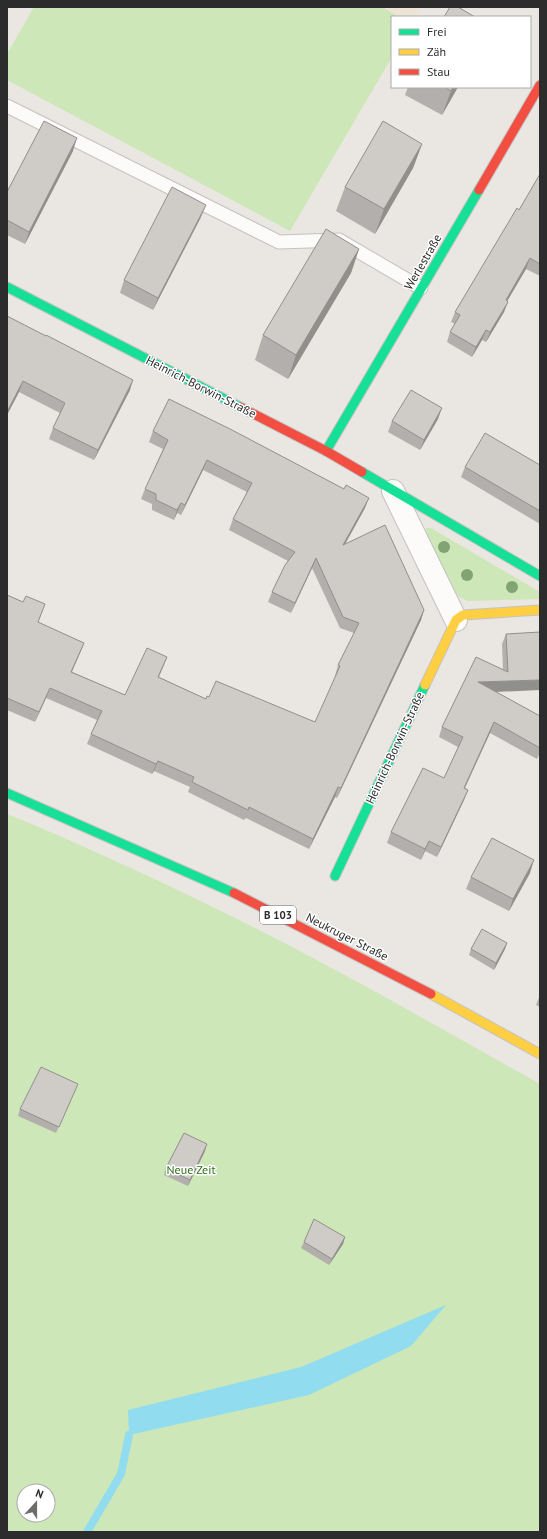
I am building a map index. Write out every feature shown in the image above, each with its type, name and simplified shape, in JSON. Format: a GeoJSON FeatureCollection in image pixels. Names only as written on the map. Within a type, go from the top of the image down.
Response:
{"type":"FeatureCollection","features":[{"type":"Feature","properties":{"kind":"street","name":"Werlestraße"},"geometry":{"type":"LineString","coordinates":[[326,451],[540,85]]}},
{"type":"Feature","properties":{"kind":"street","name":"Heinrich-Borwin-Straße"},"geometry":{"type":"LineString","coordinates":[[7,287],[326,451],[540,576]]}},
{"type":"Feature","properties":{"kind":"street"},"geometry":{"type":"LineString","coordinates":[[394,491],[456,620],[463,615],[540,610]]}},
{"type":"Feature","properties":{"kind":"street","name":"Heinrich-Borwin-Straße"},"geometry":{"type":"LineString","coordinates":[[335,876],[456,620]]}},
{"type":"Feature","properties":{"kind":"street","name":"Neukruger Straße"},"geometry":{"type":"LineString","coordinates":[[7,793],[220,886],[410,982],[540,1054]]}},
{"type":"Feature","properties":{"kind":"lane"},"geometry":{"type":"LineString","coordinates":[[7,106],[279,242],[339,240],[422,288]]}},
{"type":"Feature","properties":{"kind":"shaded area"},"geometry":{"type":"Polygon","coordinates":[[[382,7],[422,7],[417,16],[397,16],[382,7]]]}},
{"type":"Feature","properties":{"kind":"green space"},"geometry":{"type":"Polygon","coordinates":[[[34,7],[382,7],[397,16],[391,16],[391,59],[290,231],[7,80],[7,54],[34,7]]]}},
{"type":"Feature","properties":{"kind":"green space"},"geometry":{"type":"Polygon","coordinates":[[[426,528],[431,528],[540,592],[540,599],[468,601],[459,597],[453,589],[425,531],[426,528]]]}},
{"type":"Feature","properties":{"kind":"green space","name":"Neue Zeit"},"geometry":{"type":"Polygon","coordinates":[[[7,814],[114,860],[260,930],[381,995],[540,1084],[540,1532],[7,1532],[7,814]]]}},
{"type":"Feature","properties":{"kind":"water"},"geometry":{"type":"Polygon","coordinates":[[[446,1305],[411,1346],[309,1395],[129,1435],[128,1410],[301,1367],[446,1305]]]}},
{"type":"Feature","properties":{"kind":"building"},"geometry":{"type":"Polygon","coordinates":[[[450,7],[458,7],[473,16],[445,16],[450,7]]]}},
{"type":"Feature","properties":{"kind":"building"},"geometry":{"type":"Polygon","coordinates":[[[446,88],[452,88],[451,91],[446,88]]]}},
{"type":"Feature","properties":{"kind":"building"},"geometry":{"type":"Polygon","coordinates":[[[44,121],[77,138],[29,232],[7,220],[7,192],[44,121]]]}},
{"type":"Feature","properties":{"kind":"building"},"geometry":{"type":"Polygon","coordinates":[[[383,121],[422,144],[384,209],[345,187],[383,121]]]}},
{"type":"Feature","properties":{"kind":"building"},"geometry":{"type":"Polygon","coordinates":[[[540,174],[540,264],[530,258],[506,300],[508,302],[490,332],[486,330],[476,347],[450,332],[460,315],[455,312],[517,208],[519,210],[540,174]]]}},
{"type":"Feature","properties":{"kind":"building"},"geometry":{"type":"Polygon","coordinates":[[[172,187],[206,205],[158,298],[124,280],[172,187]]]}},
{"type":"Feature","properties":{"kind":"building"},"geometry":{"type":"Polygon","coordinates":[[[326,229],[359,249],[296,355],[263,335],[326,229]]]}},
{"type":"Feature","properties":{"kind":"building"},"geometry":{"type":"Polygon","coordinates":[[[7,316],[133,380],[98,450],[53,428],[65,403],[23,381],[7,412],[7,316]]]}},
{"type":"Feature","properties":{"kind":"building"},"geometry":{"type":"Polygon","coordinates":[[[411,390],[442,408],[424,440],[392,421],[411,390]]]}},
{"type":"Feature","properties":{"kind":"building"},"geometry":{"type":"Polygon","coordinates":[[[169,399],[232,430],[344,489],[346,485],[369,498],[343,545],[385,525],[424,610],[341,788],[338,787],[313,839],[249,807],[248,810],[192,782],[194,777],[158,761],[156,764],[91,734],[102,711],[50,688],[39,712],[7,698],[7,595],[23,602],[26,596],[45,604],[38,622],[84,643],[71,672],[125,695],[147,648],[167,657],[158,677],[206,699],[207,696],[209,697],[216,681],[315,722],[340,666],[338,665],[359,623],[343,617],[316,558],[295,603],[272,592],[285,565],[295,552],[233,519],[252,483],[207,460],[185,505],[181,503],[177,510],[156,500],[156,494],[145,489],[168,440],[153,431],[169,399]]]}},
{"type":"Feature","properties":{"kind":"building"},"geometry":{"type":"Polygon","coordinates":[[[485,433],[540,465],[540,511],[465,467],[485,433]]]}},
{"type":"Feature","properties":{"kind":"building"},"geometry":{"type":"Polygon","coordinates":[[[540,632],[540,680],[478,682],[540,716],[540,748],[494,722],[464,788],[468,790],[441,847],[429,841],[425,849],[391,832],[423,768],[444,778],[463,737],[442,727],[476,657],[508,672],[506,634],[540,632]]]}},
{"type":"Feature","properties":{"kind":"building"},"geometry":{"type":"Polygon","coordinates":[[[492,838],[534,860],[513,899],[471,877],[492,838]]]}},
{"type":"Feature","properties":{"kind":"building"},"geometry":{"type":"Polygon","coordinates":[[[482,929],[507,943],[496,963],[471,949],[482,929]]]}},
{"type":"Feature","properties":{"kind":"building"},"geometry":{"type":"Polygon","coordinates":[[[41,1067],[78,1084],[59,1127],[20,1109],[41,1067]]]}},
{"type":"Feature","properties":{"kind":"building"},"geometry":{"type":"Polygon","coordinates":[[[184,1133],[207,1144],[190,1180],[166,1168],[184,1133]]]}},
{"type":"Feature","properties":{"kind":"building"},"geometry":{"type":"Polygon","coordinates":[[[314,1219],[345,1237],[332,1259],[304,1242],[314,1219]]]}},
{"type":"Feature","properties":{"kind":"waterway"},"geometry":{"type":"LineString","coordinates":[[87,1532],[121,1474],[129,1435]]}},
{"type":"Feature","properties":{"kind":"traffic: fast"},"geometry":{"type":"LineString","coordinates":[[326,451],[479,190]]}},
{"type":"Feature","properties":{"kind":"traffic: fast"},"geometry":{"type":"LineString","coordinates":[[7,287],[240,407]]}},
{"type":"Feature","properties":{"kind":"traffic: fast"},"geometry":{"type":"LineString","coordinates":[[362,472],[540,576]]}},
{"type":"Feature","properties":{"kind":"traffic: fast"},"geometry":{"type":"LineString","coordinates":[[335,876],[425,685]]}},
{"type":"Feature","properties":{"kind":"traffic: fast"},"geometry":{"type":"LineString","coordinates":[[7,793],[234,893]]}},
{"type":"Feature","properties":{"kind":"traffic: slow"},"geometry":{"type":"LineString","coordinates":[[425,685],[456,620],[463,615],[540,610]]}},
{"type":"Feature","properties":{"kind":"traffic: slow"},"geometry":{"type":"LineString","coordinates":[[431,994],[540,1054]]}},
{"type":"Feature","properties":{"kind":"traffic: jam"},"geometry":{"type":"LineString","coordinates":[[479,190],[540,85]]}},
{"type":"Feature","properties":{"kind":"traffic: jam"},"geometry":{"type":"LineString","coordinates":[[240,407],[326,451],[362,472]]}},
{"type":"Feature","properties":{"kind":"traffic: jam"},"geometry":{"type":"LineString","coordinates":[[234,893],[431,994]]}}]}
